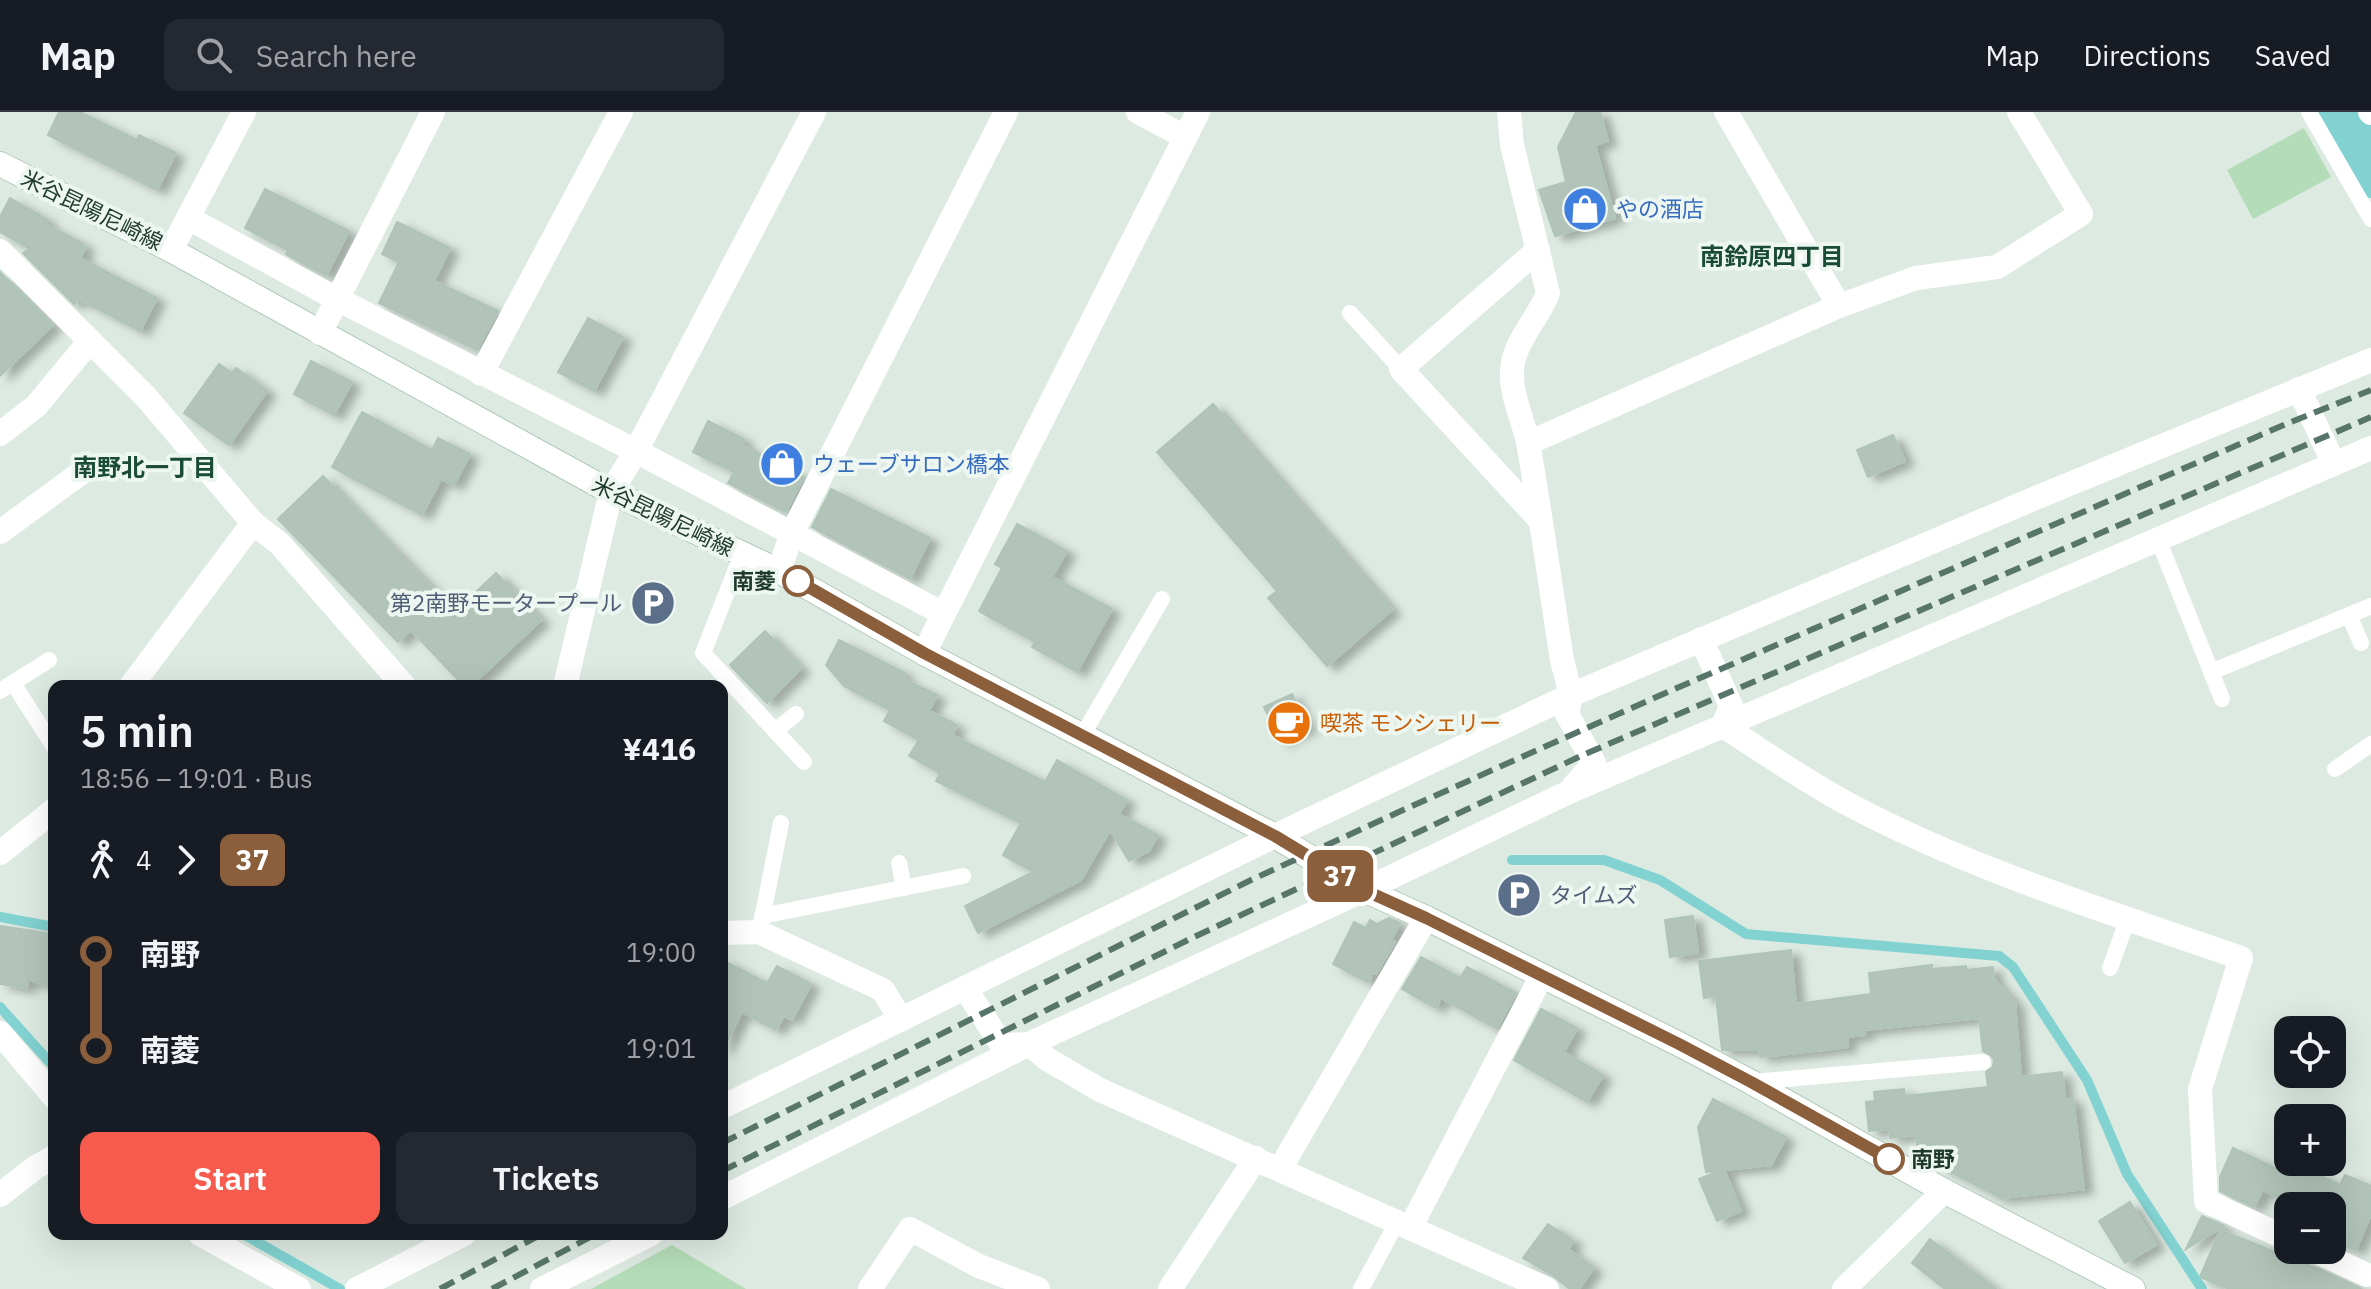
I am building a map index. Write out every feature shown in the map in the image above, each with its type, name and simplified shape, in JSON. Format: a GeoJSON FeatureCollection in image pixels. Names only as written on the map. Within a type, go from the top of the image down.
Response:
{"type":"FeatureCollection","features":[{"type":"Feature","properties":{"kind":"street"},"geometry":{"type":"LineString","coordinates":[[171,250],[244,112]]}},
{"type":"Feature","properties":{"kind":"street"},"geometry":{"type":"LineString","coordinates":[[320,333],[335,298],[433,112]]}},
{"type":"Feature","properties":{"kind":"street"},"geometry":{"type":"LineString","coordinates":[[481,374],[621,112]]}},
{"type":"Feature","properties":{"kind":"street"},"geometry":{"type":"LineString","coordinates":[[566,680],[611,492],[636,451],[814,112]]}},
{"type":"Feature","properties":{"kind":"street"},"geometry":{"type":"LineString","coordinates":[[779,571],[792,533],[1006,112]]}},
{"type":"Feature","properties":{"kind":"street"},"geometry":{"type":"LineString","coordinates":[[1138,112],[1185,137]]}},
{"type":"Feature","properties":{"kind":"street"},"geometry":{"type":"LineString","coordinates":[[924,653],[1198,112]]}},
{"type":"Feature","properties":{"kind":"street"},"geometry":{"type":"LineString","coordinates":[[1509,112],[1512,145],[1548,293],[1517,351],[1512,371],[1515,396],[1528,443],[1562,660],[1571,695],[1567,714],[1594,763],[1569,792]]}},
{"type":"Feature","properties":{"kind":"street"},"geometry":{"type":"LineString","coordinates":[[1726,112],[1839,306]]}},
{"type":"Feature","properties":{"kind":"street"},"geometry":{"type":"LineString","coordinates":[[1528,443],[1839,306],[1916,278],[1997,267],[2081,214],[2019,112]]}},
{"type":"Feature","properties":{"kind":"street","name":"米谷昆陽尼崎線"},"geometry":{"type":"LineString","coordinates":[[0,164],[171,250],[611,492],[779,571],[924,653],[1275,836],[1364,890],[1426,918],[1751,1082],[1944,1191],[2133,1289]]}},
{"type":"Feature","properties":{"kind":"street"},"geometry":{"type":"LineString","coordinates":[[188,218],[335,298],[636,451],[942,613]]}},
{"type":"Feature","properties":{"kind":"street"},"geometry":{"type":"LineString","coordinates":[[1538,250],[1401,369],[1540,520]]}},
{"type":"Feature","properties":{"kind":"street"},"geometry":{"type":"LineString","coordinates":[[0,251],[167,420],[253,523],[280,544],[399,680]]}},
{"type":"Feature","properties":{"kind":"street"},"geometry":{"type":"LineString","coordinates":[[0,434],[36,406],[90,341]]}},
{"type":"Feature","properties":{"kind":"street"},"geometry":{"type":"LineString","coordinates":[[728,1104],[1571,695],[2371,360]]}},
{"type":"Feature","properties":{"kind":"street"},"geometry":{"type":"LineString","coordinates":[[2299,389],[2334,464]]}},
{"type":"Feature","properties":{"kind":"street"},"geometry":{"type":"LineString","coordinates":[[728,1195],[1029,1044],[1569,792],[2371,448]]}},
{"type":"Feature","properties":{"kind":"street"},"geometry":{"type":"LineString","coordinates":[[0,532],[89,467]]}},
{"type":"Feature","properties":{"kind":"street"},"geometry":{"type":"LineString","coordinates":[[135,680],[253,523]]}},
{"type":"Feature","properties":{"kind":"street"},"geometry":{"type":"LineString","coordinates":[[1701,639],[1731,706],[1723,726]]}},
{"type":"Feature","properties":{"kind":"street"},"geometry":{"type":"LineString","coordinates":[[1723,726],[1846,803],[1925,841],[2241,958],[2200,1089],[2206,1201],[2274,1233]]}},
{"type":"Feature","properties":{"kind":"street"},"geometry":{"type":"LineString","coordinates":[[0,853],[48,815]]}},
{"type":"Feature","properties":{"kind":"street"},"geometry":{"type":"LineString","coordinates":[[1280,1169],[1426,918]]}},
{"type":"Feature","properties":{"kind":"street"},"geometry":{"type":"LineString","coordinates":[[728,932],[760,924],[883,990],[901,1020]]}},
{"type":"Feature","properties":{"kind":"street"},"geometry":{"type":"LineString","coordinates":[[1404,1225],[1541,977]]}},
{"type":"Feature","properties":{"kind":"street"},"geometry":{"type":"LineString","coordinates":[[965,988],[1002,1045],[1029,1044],[1047,1059],[1100,1090],[1547,1289]]}},
{"type":"Feature","properties":{"kind":"street"},"geometry":{"type":"LineString","coordinates":[[0,1033],[48,1090]]}},
{"type":"Feature","properties":{"kind":"street"},"geometry":{"type":"LineString","coordinates":[[1170,1289],[1256,1158]]}},
{"type":"Feature","properties":{"kind":"street"},"geometry":{"type":"LineString","coordinates":[[0,1195],[48,1160]]}},
{"type":"Feature","properties":{"kind":"street"},"geometry":{"type":"LineString","coordinates":[[1844,1289],[1944,1191]]}},
{"type":"Feature","properties":{"kind":"street"},"geometry":{"type":"LineString","coordinates":[[870,1289],[910,1229],[979,1266],[1038,1289]]}},
{"type":"Feature","properties":{"kind":"street"},"geometry":{"type":"LineString","coordinates":[[211,1240],[299,1289]]}},
{"type":"Feature","properties":{"kind":"street"},"geometry":{"type":"LineString","coordinates":[[410,1261],[416,1240]]}},
{"type":"Feature","properties":{"kind":"street"},"geometry":{"type":"LineString","coordinates":[[357,1289],[452,1240]]}},
{"type":"Feature","properties":{"kind":"street"},"geometry":{"type":"LineString","coordinates":[[542,1289],[639,1240]]}},
{"type":"Feature","properties":{"kind":"street"},"geometry":{"type":"LineString","coordinates":[[2340,1264],[2366,1278]]}},
{"type":"Feature","properties":{"kind":"lane"},"geometry":{"type":"LineString","coordinates":[[2309,112],[2371,219]]}},
{"type":"Feature","properties":{"kind":"lane"},"geometry":{"type":"LineString","coordinates":[[1350,313],[1401,369]]}},
{"type":"Feature","properties":{"kind":"lane"},"geometry":{"type":"LineString","coordinates":[[2158,539],[2222,699]]}},
{"type":"Feature","properties":{"kind":"lane"},"geometry":{"type":"LineString","coordinates":[[728,680],[703,653],[742,554]]}},
{"type":"Feature","properties":{"kind":"lane"},"geometry":{"type":"LineString","coordinates":[[1082,736],[1162,599]]}},
{"type":"Feature","properties":{"kind":"lane"},"geometry":{"type":"LineString","coordinates":[[2211,672],[2371,606]]}},
{"type":"Feature","properties":{"kind":"lane"},"geometry":{"type":"LineString","coordinates":[[2349,615],[2361,643]]}},
{"type":"Feature","properties":{"kind":"lane"},"geometry":{"type":"LineString","coordinates":[[48,740],[6,687],[49,660]]}},
{"type":"Feature","properties":{"kind":"lane"},"geometry":{"type":"LineString","coordinates":[[728,680],[804,762]]}},
{"type":"Feature","properties":{"kind":"lane"},"geometry":{"type":"LineString","coordinates":[[775,731],[796,714]]}},
{"type":"Feature","properties":{"kind":"lane"},"geometry":{"type":"LineString","coordinates":[[2335,769],[2371,744]]}},
{"type":"Feature","properties":{"kind":"lane"},"geometry":{"type":"LineString","coordinates":[[781,823],[760,924],[963,876]]}},
{"type":"Feature","properties":{"kind":"lane"},"geometry":{"type":"LineString","coordinates":[[899,863],[904,888]]}},
{"type":"Feature","properties":{"kind":"lane"},"geometry":{"type":"LineString","coordinates":[[2110,968],[2128,918]]}},
{"type":"Feature","properties":{"kind":"lane"},"geometry":{"type":"LineString","coordinates":[[1751,1082],[1983,1062]]}},
{"type":"Feature","properties":{"kind":"lane"},"geometry":{"type":"LineString","coordinates":[[1361,1289],[1404,1225]]}},
{"type":"Feature","properties":{"kind":"green space"},"geometry":{"type":"Polygon","coordinates":[[[2304,128],[2331,177],[2253,219],[2227,170],[2304,128]]]}},
{"type":"Feature","properties":{"kind":"green space"},"geometry":{"type":"Polygon","coordinates":[[[672,1245],[746,1289],[591,1289],[672,1245]]]}},
{"type":"Feature","properties":{"kind":"building"},"geometry":{"type":"Polygon","coordinates":[[[59,112],[80,112],[137,140],[139,135],[176,153],[157,190],[48,135],[59,112]]]}},
{"type":"Feature","properties":{"kind":"building"},"geometry":{"type":"Polygon","coordinates":[[[1576,112],[1600,112],[1608,141],[1595,145],[1615,218],[1555,236],[1539,190],[1566,182],[1558,147],[1576,112]]]}},
{"type":"Feature","properties":{"kind":"building"},"geometry":{"type":"Polygon","coordinates":[[[265,189],[349,231],[326,276],[286,254],[288,250],[245,228],[265,189]]]}},
{"type":"Feature","properties":{"kind":"building"},"geometry":{"type":"Polygon","coordinates":[[[10,198],[48,220],[46,224],[82,243],[86,247],[80,258],[157,298],[140,331],[79,299],[74,304],[23,253],[30,249],[0,232],[0,217],[10,198]]]}},
{"type":"Feature","properties":{"kind":"building"},"geometry":{"type":"Polygon","coordinates":[[[397,222],[450,248],[434,281],[498,311],[477,350],[379,303],[399,262],[382,254],[397,222]]]}},
{"type":"Feature","properties":{"kind":"building"},"geometry":{"type":"Polygon","coordinates":[[[0,272],[53,325],[0,376],[0,272]]]}},
{"type":"Feature","properties":{"kind":"building"},"geometry":{"type":"Polygon","coordinates":[[[588,318],[623,337],[594,391],[558,372],[588,318]]]}},
{"type":"Feature","properties":{"kind":"building"},"geometry":{"type":"Polygon","coordinates":[[[311,361],[352,382],[334,415],[294,394],[311,361]]]}},
{"type":"Feature","properties":{"kind":"building"},"geometry":{"type":"Polygon","coordinates":[[[219,364],[232,373],[236,368],[267,391],[229,445],[184,413],[219,364]]]}},
{"type":"Feature","properties":{"kind":"building"},"geometry":{"type":"Polygon","coordinates":[[[1213,404],[1392,610],[1327,666],[1268,598],[1277,591],[1157,452],[1213,404]]]}},
{"type":"Feature","properties":{"kind":"building"},"geometry":{"type":"Polygon","coordinates":[[[362,412],[432,450],[438,438],[470,454],[454,485],[441,479],[422,515],[332,467],[362,412]]]}},
{"type":"Feature","properties":{"kind":"building"},"geometry":{"type":"Polygon","coordinates":[[[708,421],[744,439],[742,445],[804,477],[786,512],[728,483],[734,472],[693,452],[708,421]]]}},
{"type":"Feature","properties":{"kind":"building"},"geometry":{"type":"Polygon","coordinates":[[[1893,435],[1905,461],[1868,477],[1857,450],[1893,435]]]}},
{"type":"Feature","properties":{"kind":"building"},"geometry":{"type":"Polygon","coordinates":[[[323,476],[455,612],[496,573],[541,620],[477,680],[458,680],[411,630],[398,642],[278,519],[323,476]]]}},
{"type":"Feature","properties":{"kind":"building"},"geometry":{"type":"Polygon","coordinates":[[[831,489],[930,538],[910,579],[812,527],[831,489]]]}},
{"type":"Feature","properties":{"kind":"building"},"geometry":{"type":"Polygon","coordinates":[[[1017,524],[1067,551],[1052,577],[1112,609],[1077,672],[1032,647],[1035,642],[979,611],[1002,568],[995,564],[1017,524]]]}},
{"type":"Feature","properties":{"kind":"building"},"geometry":{"type":"Polygon","coordinates":[[[765,631],[801,668],[767,703],[730,665],[765,631]]]}},
{"type":"Feature","properties":{"kind":"building"},"geometry":{"type":"Polygon","coordinates":[[[839,640],[905,673],[902,678],[937,695],[929,711],[957,725],[952,735],[1045,782],[1057,760],[1127,800],[1119,814],[1158,835],[1149,851],[1129,861],[1110,830],[1081,880],[978,933],[965,906],[1033,872],[1003,855],[1021,823],[936,781],[940,773],[909,756],[919,740],[884,721],[890,710],[844,686],[826,665],[839,640]]]}},
{"type":"Feature","properties":{"kind":"building","name":"喫茶 モンシェリー"},"geometry":{"type":"Polygon","coordinates":[[[1292,694],[1308,727],[1281,741],[1264,707],[1292,694]]]}},
{"type":"Feature","properties":{"kind":"building"},"geometry":{"type":"Polygon","coordinates":[[[1693,916],[1698,953],[1670,957],[1665,920],[1693,916]]]}},
{"type":"Feature","properties":{"kind":"building"},"geometry":{"type":"Polygon","coordinates":[[[1389,918],[1400,923],[1391,940],[1395,942],[1368,982],[1333,964],[1354,922],[1366,928],[1370,920],[1377,924],[1389,918]]]}},
{"type":"Feature","properties":{"kind":"building"},"geometry":{"type":"Polygon","coordinates":[[[0,926],[48,933],[48,986],[28,979],[27,988],[0,984],[0,926]]]}},
{"type":"Feature","properties":{"kind":"building"},"geometry":{"type":"Polygon","coordinates":[[[1791,950],[1796,1004],[1871,994],[1869,973],[1932,965],[1932,969],[1993,967],[1994,979],[2015,1003],[2021,1077],[2062,1072],[2065,1100],[2073,1098],[2084,1189],[2001,1198],[1939,1166],[1950,1143],[1917,1147],[1916,1135],[1890,1138],[1889,1129],[1869,1131],[1866,1102],[1875,1101],[1874,1092],[1904,1089],[1905,1096],[1988,1087],[1986,1072],[1993,1067],[1994,1060],[1983,1051],[1979,1018],[1864,1030],[1865,1035],[1847,1037],[1848,1047],[1760,1057],[1759,1050],[1722,1050],[1716,996],[1704,998],[1699,961],[1791,950]]]}},
{"type":"Feature","properties":{"kind":"building"},"geometry":{"type":"Polygon","coordinates":[[[1421,957],[1460,978],[1467,967],[1516,993],[1497,1029],[1441,998],[1436,1008],[1402,989],[1421,957]]]}},
{"type":"Feature","properties":{"kind":"building"},"geometry":{"type":"Polygon","coordinates":[[[728,963],[767,983],[777,966],[811,984],[792,1020],[784,1016],[776,1030],[742,1012],[728,1039],[728,963]]]}},
{"type":"Feature","properties":{"kind":"building"},"geometry":{"type":"Polygon","coordinates":[[[1541,1009],[1577,1028],[1564,1052],[1603,1075],[1587,1102],[1514,1060],[1541,1009]]]}},
{"type":"Feature","properties":{"kind":"building"},"geometry":{"type":"Polygon","coordinates":[[[1713,1099],[1786,1137],[1771,1165],[1724,1170],[1741,1211],[1717,1221],[1699,1179],[1719,1171],[1706,1172],[1698,1127],[1713,1099]]]}},
{"type":"Feature","properties":{"kind":"building"},"geometry":{"type":"Polygon","coordinates":[[[2233,1148],[2274,1167],[2274,1176],[2321,1176],[2340,1185],[2346,1175],[2371,1186],[2371,1214],[2356,1250],[2346,1246],[2346,1192],[2274,1192],[2274,1195],[2263,1190],[2254,1207],[2220,1191],[2220,1177],[2233,1148]]]}},
{"type":"Feature","properties":{"kind":"building"},"geometry":{"type":"Polygon","coordinates":[[[2130,1202],[2156,1245],[2125,1263],[2099,1221],[2130,1202]]]}},
{"type":"Feature","properties":{"kind":"building"},"geometry":{"type":"Polygon","coordinates":[[[2202,1216],[2224,1226],[2186,1249],[2202,1216]]]}},
{"type":"Feature","properties":{"kind":"building"},"geometry":{"type":"Polygon","coordinates":[[[1548,1224],[1574,1241],[1568,1249],[1594,1268],[1579,1289],[1570,1289],[1523,1258],[1548,1224]]]}},
{"type":"Feature","properties":{"kind":"building"},"geometry":{"type":"Polygon","coordinates":[[[2220,1230],[2274,1251],[2274,1264],[2306,1264],[2362,1289],[2229,1289],[2200,1277],[2220,1230]]]}},
{"type":"Feature","properties":{"kind":"building"},"geometry":{"type":"Polygon","coordinates":[[[1930,1239],[1996,1289],[1945,1289],[1912,1263],[1930,1239]]]}},
{"type":"Feature","properties":{"kind":"waterway"},"geometry":{"type":"LineString","coordinates":[[2339,112],[2371,168]]}},
{"type":"Feature","properties":{"kind":"waterway"},"geometry":{"type":"LineString","coordinates":[[1512,860],[1604,860],[1660,880],[1746,934],[1999,956],[2013,967],[2087,1080],[2127,1174],[2202,1289]]}},
{"type":"Feature","properties":{"kind":"waterway"},"geometry":{"type":"LineString","coordinates":[[0,917],[48,926]]}},
{"type":"Feature","properties":{"kind":"waterway"},"geometry":{"type":"LineString","coordinates":[[0,1007],[48,1060]]}},
{"type":"Feature","properties":{"kind":"waterway"},"geometry":{"type":"LineString","coordinates":[[254,1240],[340,1289]]}},
{"type":"Feature","properties":{"kind":"railway"},"geometry":{"type":"LineString","coordinates":[[728,1140],[1251,880],[1403,810],[1654,698],[2371,390]]}},
{"type":"Feature","properties":{"kind":"railway"},"geometry":{"type":"LineString","coordinates":[[728,1168],[1194,937],[1583,755],[2371,417]]}},
{"type":"Feature","properties":{"kind":"railway"},"geometry":{"type":"LineString","coordinates":[[440,1289],[531,1240]]}},
{"type":"Feature","properties":{"kind":"railway"},"geometry":{"type":"LineString","coordinates":[[492,1289],[585,1240]]}},
{"type":"Feature","properties":{"kind":"bus line","name":"37"},"geometry":{"type":"LineString","coordinates":[[798,581],[924,653],[1275,836],[1364,890],[1679,1044],[1889,1159]]}},
{"type":"Feature","properties":{"kind":"place","name":"やの酒店"},"geometry":{"type":"Point","coordinates":[1585,209]}},
{"type":"Feature","properties":{"kind":"place","name":"ウェーブサロン橋本"},"geometry":{"type":"Point","coordinates":[782,464]}},
{"type":"Feature","properties":{"kind":"place","name":"南菱"},"geometry":{"type":"Point","coordinates":[798,581]}},
{"type":"Feature","properties":{"kind":"place","name":"第2南野モータープール"},"geometry":{"type":"Point","coordinates":[653,603]}},
{"type":"Feature","properties":{"kind":"place","name":"喫茶 モンシェリー"},"geometry":{"type":"Point","coordinates":[1289,723]}},
{"type":"Feature","properties":{"kind":"place","name":"タイムズ"},"geometry":{"type":"Point","coordinates":[1519,895]}},
{"type":"Feature","properties":{"kind":"place","name":"南野"},"geometry":{"type":"Point","coordinates":[1889,1159]}},
{"type":"Feature","properties":{"kind":"district","name":"南鈴原四丁目"},"geometry":{"type":"Point","coordinates":[1772,257]}},
{"type":"Feature","properties":{"kind":"district","name":"南野北一丁目"},"geometry":{"type":"Point","coordinates":[145,468]}}]}
